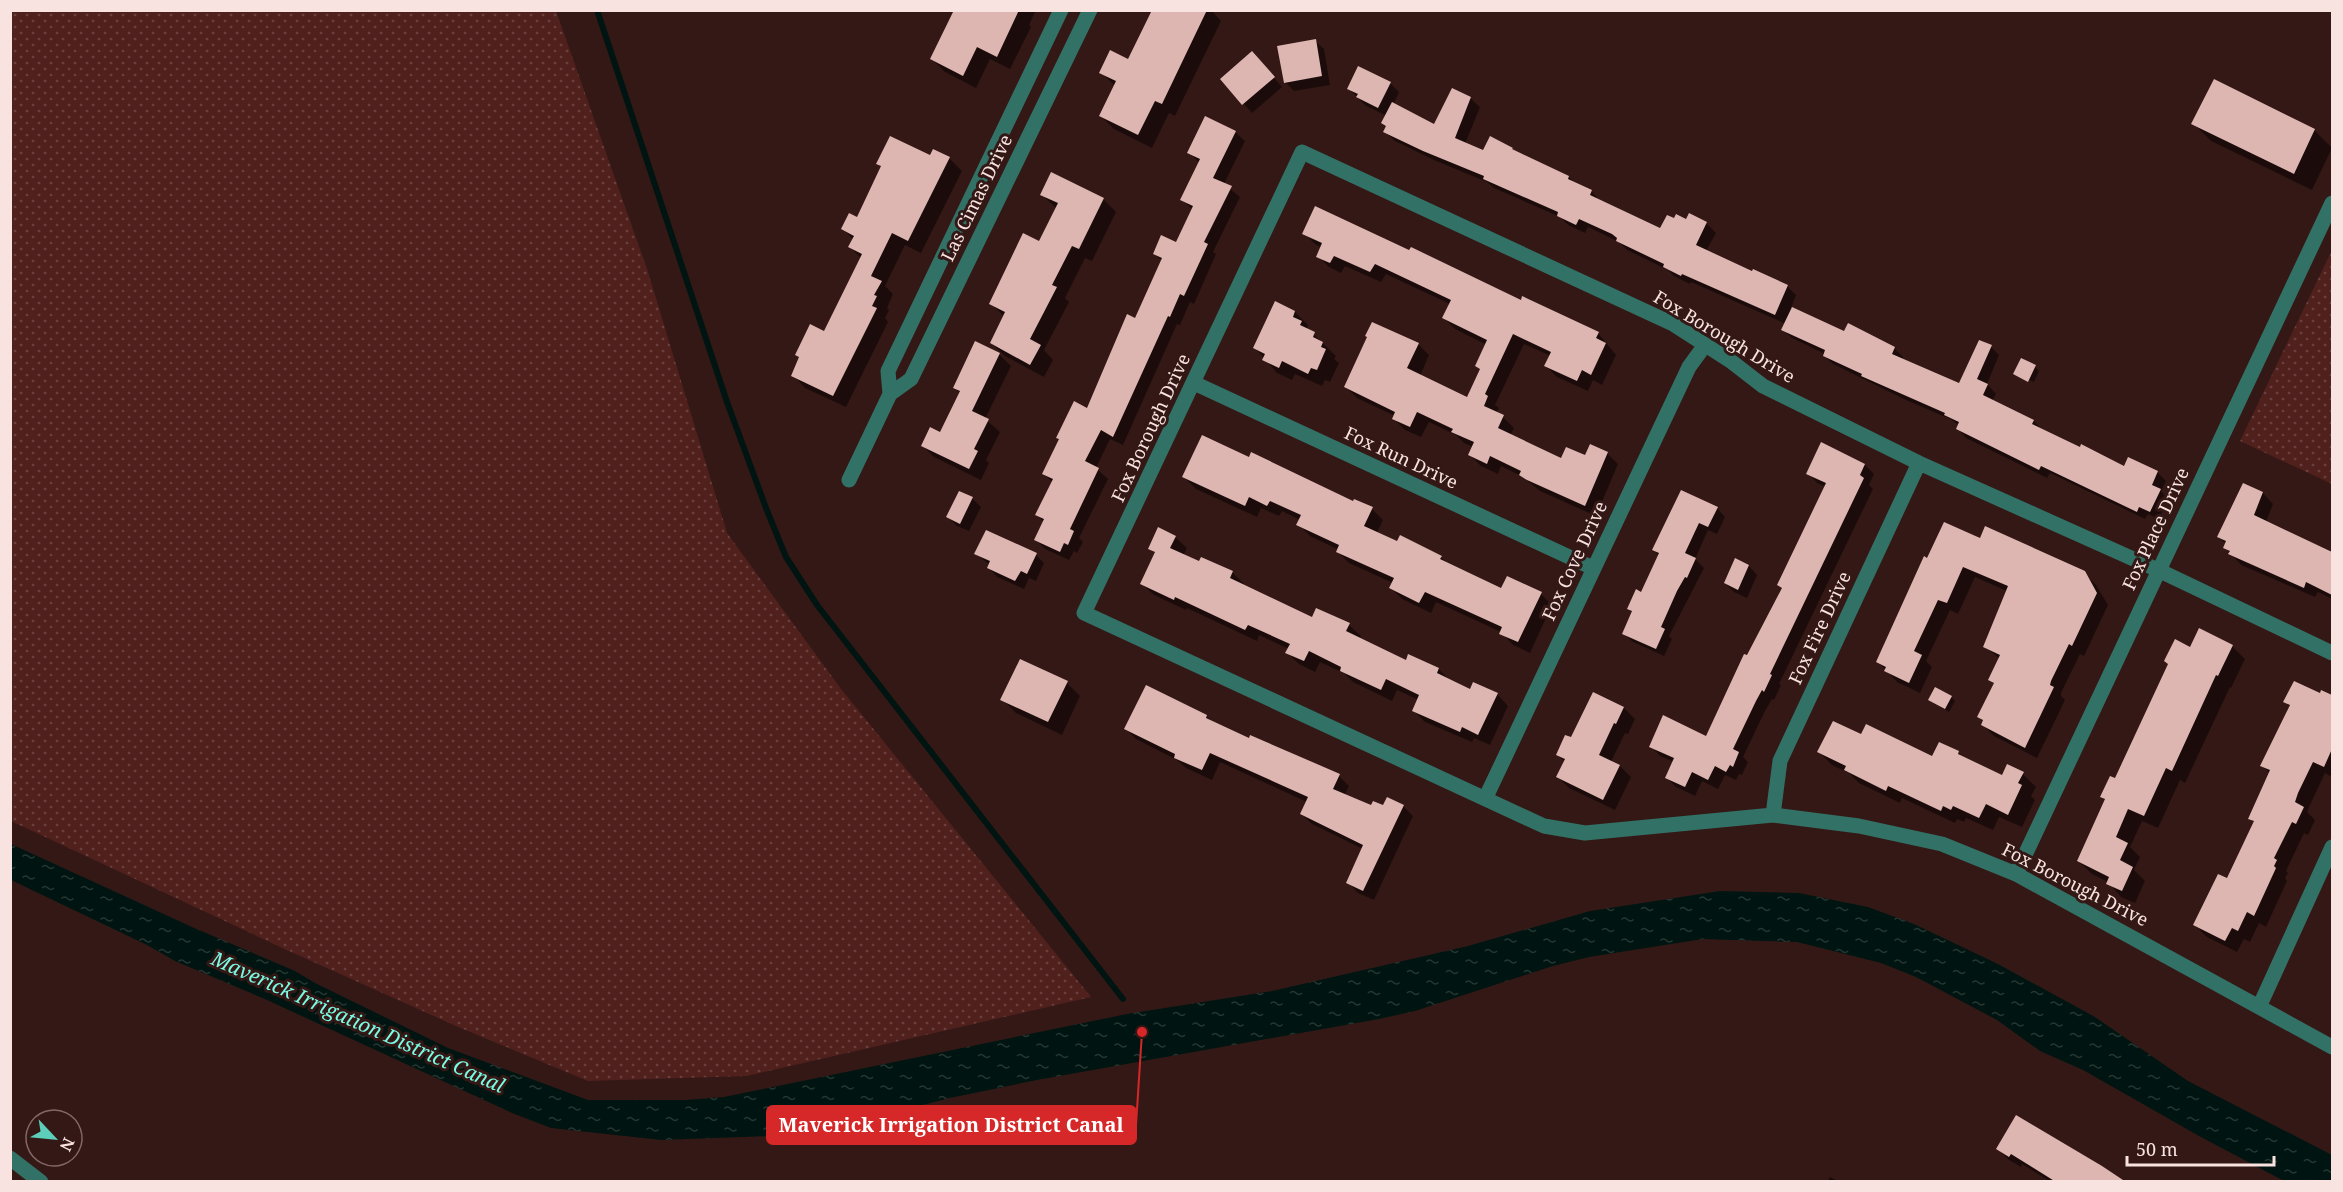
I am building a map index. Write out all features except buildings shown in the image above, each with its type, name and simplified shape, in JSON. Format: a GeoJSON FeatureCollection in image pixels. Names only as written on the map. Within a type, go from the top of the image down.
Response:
{"type":"FeatureCollection","features":[{"type":"Feature","properties":{"kind":"street","name":"Las Cimas Drive"},"geometry":{"type":"LineString","coordinates":[[890,394],[888,371],[1061,10]]}},
{"type":"Feature","properties":{"kind":"street","name":"Las Cimas Drive"},"geometry":{"type":"LineString","coordinates":[[849,480],[890,394],[911,379],[1090,10]]}},
{"type":"Feature","properties":{"kind":"street"},"geometry":{"type":"LineString","coordinates":[[1024,89],[1047,100]]}},
{"type":"Feature","properties":{"kind":"street","name":"Fox Borough Drive"},"geometry":{"type":"LineString","coordinates":[[2332,653],[2158,570],[1919,463],[1763,386],[1673,324],[1302,152],[1084,613],[1544,825],[1585,833],[1773,815],[1859,826],[1942,844],[2016,874],[2332,1047]]}},
{"type":"Feature","properties":{"kind":"street"},"geometry":{"type":"LineString","coordinates":[[981,176],[1004,187]]}},
{"type":"Feature","properties":{"kind":"street","name":"Fox Place Drive"},"geometry":{"type":"LineString","coordinates":[[2016,874],[2332,202]]}},
{"type":"Feature","properties":{"kind":"street"},"geometry":{"type":"LineString","coordinates":[[934,272],[958,284]]}},
{"type":"Feature","properties":{"kind":"street","name":"Fox Cove Drive"},"geometry":{"type":"LineString","coordinates":[[1486,797],[1689,367],[1705,345]]}},
{"type":"Feature","properties":{"kind":"street","name":"Fox Run Drive"},"geometry":{"type":"LineString","coordinates":[[1194,383],[1593,568]]}},
{"type":"Feature","properties":{"kind":"street","name":"Fox Fire Drive"},"geometry":{"type":"LineString","coordinates":[[1773,815],[1780,761],[1919,463]]}},
{"type":"Feature","properties":{"kind":"street"},"geometry":{"type":"LineString","coordinates":[[2259,1005],[2332,850]]}},
{"type":"Feature","properties":{"kind":"street"},"geometry":{"type":"LineString","coordinates":[[10,1158],[40,1182]]}},
{"type":"Feature","properties":{"kind":"shaded area"},"geometry":{"type":"Polygon","coordinates":[[[11,10],[556,11],[648,272],[727,533],[841,689],[1091,997],[747,1076],[588,1081],[456,1026],[289,951],[11,821],[11,10]]]}},
{"type":"Feature","properties":{"kind":"shaded area"},"geometry":{"type":"Polygon","coordinates":[[[2332,250],[2332,484],[2240,441],[2332,250]]]}},
{"type":"Feature","properties":{"kind":"water"},"geometry":{"type":"Polygon","coordinates":[[[11,844],[192,927],[295,971],[448,1048],[588,1100],[686,1100],[724,1097],[1127,1014],[1272,991],[1468,946],[1590,911],[1720,891],[1799,893],[1868,907],[1914,924],[1998,964],[2095,1017],[2188,1081],[2332,1155],[2332,1181],[2284,1181],[2083,1070],[2040,1051],[1997,1020],[1916,977],[1881,963],[1797,942],[1703,939],[1589,957],[1553,966],[1415,1011],[1379,1019],[1037,1080],[950,1098],[849,1124],[769,1136],[661,1140],[551,1128],[512,1113],[267,1000],[175,961],[147,945],[11,880],[11,844]]]}},
{"type":"Feature","properties":{"kind":"waterway"},"geometry":{"type":"LineString","coordinates":[[597,10],[727,402],[786,557],[817,605],[1123,999]]}},
{"type":"Feature","properties":{"kind":"place","name":"Maverick Irrigation District Canal"},"geometry":{"type":"Point","coordinates":[1142,1032]}}]}
